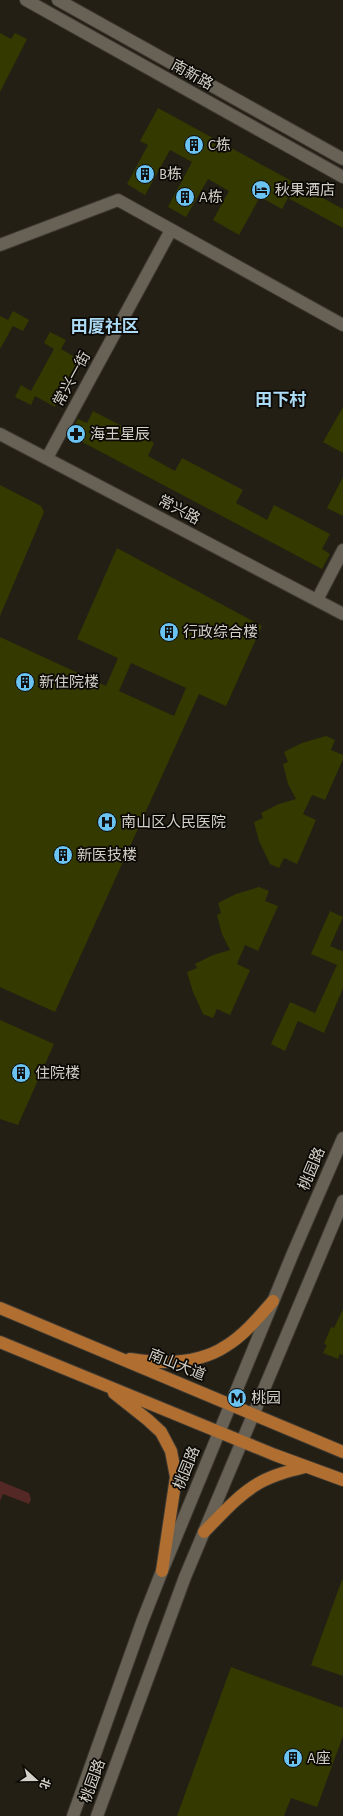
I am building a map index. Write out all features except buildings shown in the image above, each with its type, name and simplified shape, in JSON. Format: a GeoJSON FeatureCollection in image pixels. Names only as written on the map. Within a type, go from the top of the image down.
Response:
{"type":"FeatureCollection","features":[{"type":"Feature","properties":{"kind":"main road","name":"南新路"},"geometry":{"type":"LineString","coordinates":[[26,0],[343,177]]}},
{"type":"Feature","properties":{"kind":"main road","name":"南新路"},"geometry":{"type":"LineString","coordinates":[[58,0],[343,159]]}},
{"type":"Feature","properties":{"kind":"main road"},"geometry":{"type":"LineString","coordinates":[[0,245],[118,200],[343,325]]}},
{"type":"Feature","properties":{"kind":"main road","name":"常兴一街"},"geometry":{"type":"LineString","coordinates":[[47,458],[171,230]]}},
{"type":"Feature","properties":{"kind":"main road","name":"常兴路"},"geometry":{"type":"LineString","coordinates":[[0,434],[343,614]]}},
{"type":"Feature","properties":{"kind":"main road"},"geometry":{"type":"LineString","coordinates":[[317,600],[343,550]]}},
{"type":"Feature","properties":{"kind":"main road","name":"桃园路"},"geometry":{"type":"LineString","coordinates":[[73,1816],[142,1622],[162,1571],[273,1301],[343,1138]]}},
{"type":"Feature","properties":{"kind":"main road","name":"桃园路"},"geometry":{"type":"LineString","coordinates":[[97,1816],[185,1577],[343,1201]]}},
{"type":"Feature","properties":{"kind":"main road"},"geometry":{"type":"LineString","coordinates":[[113,1356],[140,1361],[166,1361],[191,1360],[209,1356],[227,1346],[247,1329],[273,1301]]}},
{"type":"Feature","properties":{"kind":"main road","name":"南山大道"},"geometry":{"type":"LineString","coordinates":[[0,1308],[343,1452]]}},
{"type":"Feature","properties":{"kind":"main road"},"geometry":{"type":"LineString","coordinates":[[0,1342],[305,1467],[343,1480]]}},
{"type":"Feature","properties":{"kind":"main road"},"geometry":{"type":"LineString","coordinates":[[102,1384],[148,1420],[160,1432],[172,1451],[176,1477],[162,1571]]}},
{"type":"Feature","properties":{"kind":"main road"},"geometry":{"type":"LineString","coordinates":[[204,1532],[234,1502],[258,1484],[275,1475],[305,1467]]}},
{"type":"Feature","properties":{"kind":"shaded area"},"geometry":{"type":"Polygon","coordinates":[[[0,1481],[29,1493],[31,1499],[29,1504],[3,1494],[0,1501],[0,1481]]]}},
{"type":"Feature","properties":{"kind":"place","name":"C栋"},"geometry":{"type":"Point","coordinates":[194,145]}},
{"type":"Feature","properties":{"kind":"place","name":"B栋"},"geometry":{"type":"Point","coordinates":[145,174]}},
{"type":"Feature","properties":{"kind":"place","name":"秋果酒店"},"geometry":{"type":"Point","coordinates":[261,190]}},
{"type":"Feature","properties":{"kind":"place","name":"A栋"},"geometry":{"type":"Point","coordinates":[185,197]}},
{"type":"Feature","properties":{"kind":"place","name":"海王星辰"},"geometry":{"type":"Point","coordinates":[76,434]}},
{"type":"Feature","properties":{"kind":"place","name":"行政综合楼"},"geometry":{"type":"Point","coordinates":[169,632]}},
{"type":"Feature","properties":{"kind":"place","name":"新住院楼"},"geometry":{"type":"Point","coordinates":[25,682]}},
{"type":"Feature","properties":{"kind":"place","name":"南山区人民医院"},"geometry":{"type":"Point","coordinates":[107,822]}},
{"type":"Feature","properties":{"kind":"place","name":"新医技楼"},"geometry":{"type":"Point","coordinates":[63,855]}},
{"type":"Feature","properties":{"kind":"place","name":"住院楼"},"geometry":{"type":"Point","coordinates":[21,1073]}},
{"type":"Feature","properties":{"kind":"place","name":"桃园"},"geometry":{"type":"Point","coordinates":[237,1398]}},
{"type":"Feature","properties":{"kind":"place","name":"A座"},"geometry":{"type":"Point","coordinates":[293,1758]}},
{"type":"Feature","properties":{"kind":"district","name":"田厦社区"},"geometry":{"type":"Point","coordinates":[105,326]}},
{"type":"Feature","properties":{"kind":"district","name":"田下村"},"geometry":{"type":"Point","coordinates":[281,399]}}]}
